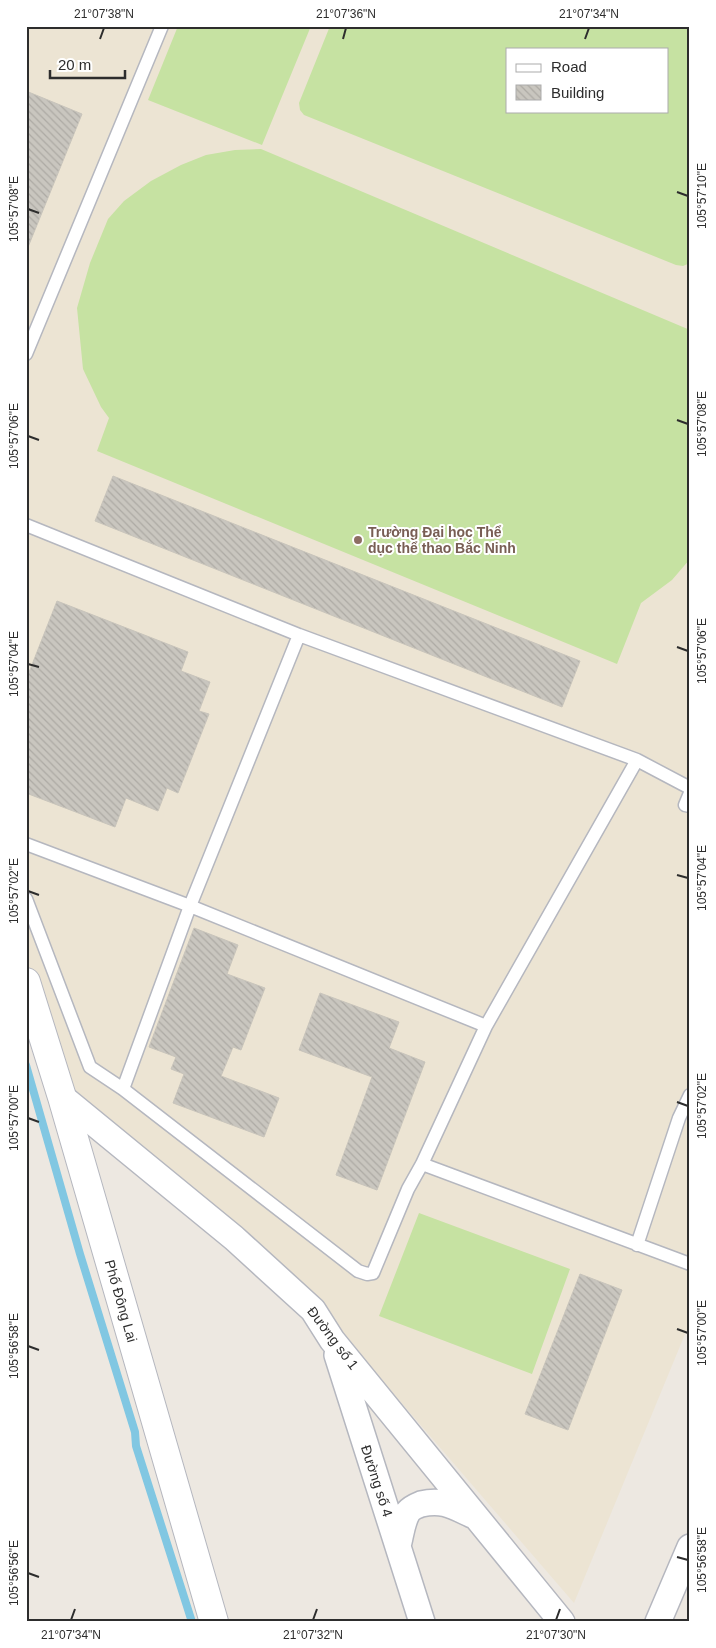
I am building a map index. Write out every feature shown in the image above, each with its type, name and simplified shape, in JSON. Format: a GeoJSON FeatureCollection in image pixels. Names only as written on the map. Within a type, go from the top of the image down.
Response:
{"type":"FeatureCollection","features":[{"type":"Feature","properties":{"kind":"street","name":"Phố Đông Lai"},"geometry":{"type":"LineString","coordinates":[[26,982],[62,1097],[214,1622]]}},
{"type":"Feature","properties":{"kind":"street","name":"Đường số 1"},"geometry":{"type":"LineString","coordinates":[[62,1097],[234,1238],[314,1310],[332,1340],[562,1622]]}},
{"type":"Feature","properties":{"kind":"street","name":"Đường số 4"},"geometry":{"type":"LineString","coordinates":[[332,1340],[422,1622]]}},
{"type":"Feature","properties":{"kind":"street"},"geometry":{"type":"LineString","coordinates":[[398,1546],[406,1516],[409,1511],[418,1505],[441,1502],[478,1518]]}},
{"type":"Feature","properties":{"kind":"street"},"geometry":{"type":"LineString","coordinates":[[658,1622],[688,1555]]}},
{"type":"Feature","properties":{"kind":"lane"},"geometry":{"type":"LineString","coordinates":[[26,354],[162,26]]}},
{"type":"Feature","properties":{"kind":"lane"},"geometry":{"type":"LineString","coordinates":[[26,525],[298,635],[637,760],[690,788]]}},
{"type":"Feature","properties":{"kind":"lane"},"geometry":{"type":"LineString","coordinates":[[122,1090],[190,906],[298,635]]}},
{"type":"Feature","properties":{"kind":"lane"},"geometry":{"type":"LineString","coordinates":[[26,899],[80,1045],[90,1067],[358,1271],[367,1274],[373,1273],[408,1189],[422,1164],[486,1026],[637,760]]}},
{"type":"Feature","properties":{"kind":"lane"},"geometry":{"type":"LineString","coordinates":[[690,793],[685,804],[690,806]]}},
{"type":"Feature","properties":{"kind":"lane"},"geometry":{"type":"LineString","coordinates":[[26,844],[190,906],[486,1026]]}},
{"type":"Feature","properties":{"kind":"lane"},"geometry":{"type":"LineString","coordinates":[[637,1245],[679,1118],[690,1094]]}},
{"type":"Feature","properties":{"kind":"lane"},"geometry":{"type":"LineString","coordinates":[[422,1164],[690,1264]]}},
{"type":"Feature","properties":{"kind":"shaded area","name":"Trường Đại học Thể dục thể thao Bắc Ninh"},"geometry":{"type":"Polygon","coordinates":[[[26,26],[690,26],[690,1322],[574,1603],[324,1313],[62,1088],[26,969],[26,26]]]}},
{"type":"Feature","properties":{"kind":"green space"},"geometry":{"type":"Polygon","coordinates":[[[178,26],[311,26],[262,145],[148,100],[178,26]]]}},
{"type":"Feature","properties":{"kind":"green space"},"geometry":{"type":"Polygon","coordinates":[[[330,26],[690,26],[690,263],[683,266],[676,265],[304,115],[300,110],[299,103],[330,26]]]}},
{"type":"Feature","properties":{"kind":"green space"},"geometry":{"type":"Polygon","coordinates":[[[261,149],[690,330],[690,559],[672,580],[641,603],[617,664],[97,451],[109,418],[101,407],[83,369],[77,308],[90,263],[108,219],[124,201],[151,181],[181,165],[206,155],[235,150],[261,149]]]}},
{"type":"Feature","properties":{"kind":"green space"},"geometry":{"type":"Polygon","coordinates":[[[419,1213],[570,1269],[532,1374],[379,1316],[419,1213]]]}},
{"type":"Feature","properties":{"kind":"building"},"geometry":{"type":"Polygon","coordinates":[[[26,91],[82,114],[26,252],[26,91]]]}},
{"type":"Feature","properties":{"kind":"building"},"geometry":{"type":"Polygon","coordinates":[[[113,476],[580,661],[562,707],[95,521],[113,476]]]}},
{"type":"Feature","properties":{"kind":"building"},"geometry":{"type":"Polygon","coordinates":[[[57,601],[188,652],[181,671],[210,682],[199,711],[209,714],[178,793],[167,788],[158,811],[126,798],[115,827],[26,793],[26,680],[57,601]]]}},
{"type":"Feature","properties":{"kind":"building"},"geometry":{"type":"Polygon","coordinates":[[[194,928],[238,945],[227,974],[265,988],[241,1050],[233,1047],[221,1076],[279,1098],[264,1137],[173,1103],[184,1074],[171,1069],[176,1057],[149,1047],[194,928]]]}},
{"type":"Feature","properties":{"kind":"building"},"geometry":{"type":"Polygon","coordinates":[[[320,993],[399,1022],[389,1048],[425,1062],[377,1190],[336,1175],[372,1077],[299,1050],[320,993]]]}},
{"type":"Feature","properties":{"kind":"building"},"geometry":{"type":"Polygon","coordinates":[[[580,1274],[622,1290],[568,1430],[525,1414],[580,1274]]]}},
{"type":"Feature","properties":{"kind":"waterway"},"geometry":{"type":"LineString","coordinates":[[26,1065],[80,1254],[135,1432],[136,1446],[192,1622]]}},
{"type":"Feature","properties":{"kind":"place","name":"Trường Đại học Thể dục thể thao Bắc Ninh"},"geometry":{"type":"Point","coordinates":[358,540]}}]}
